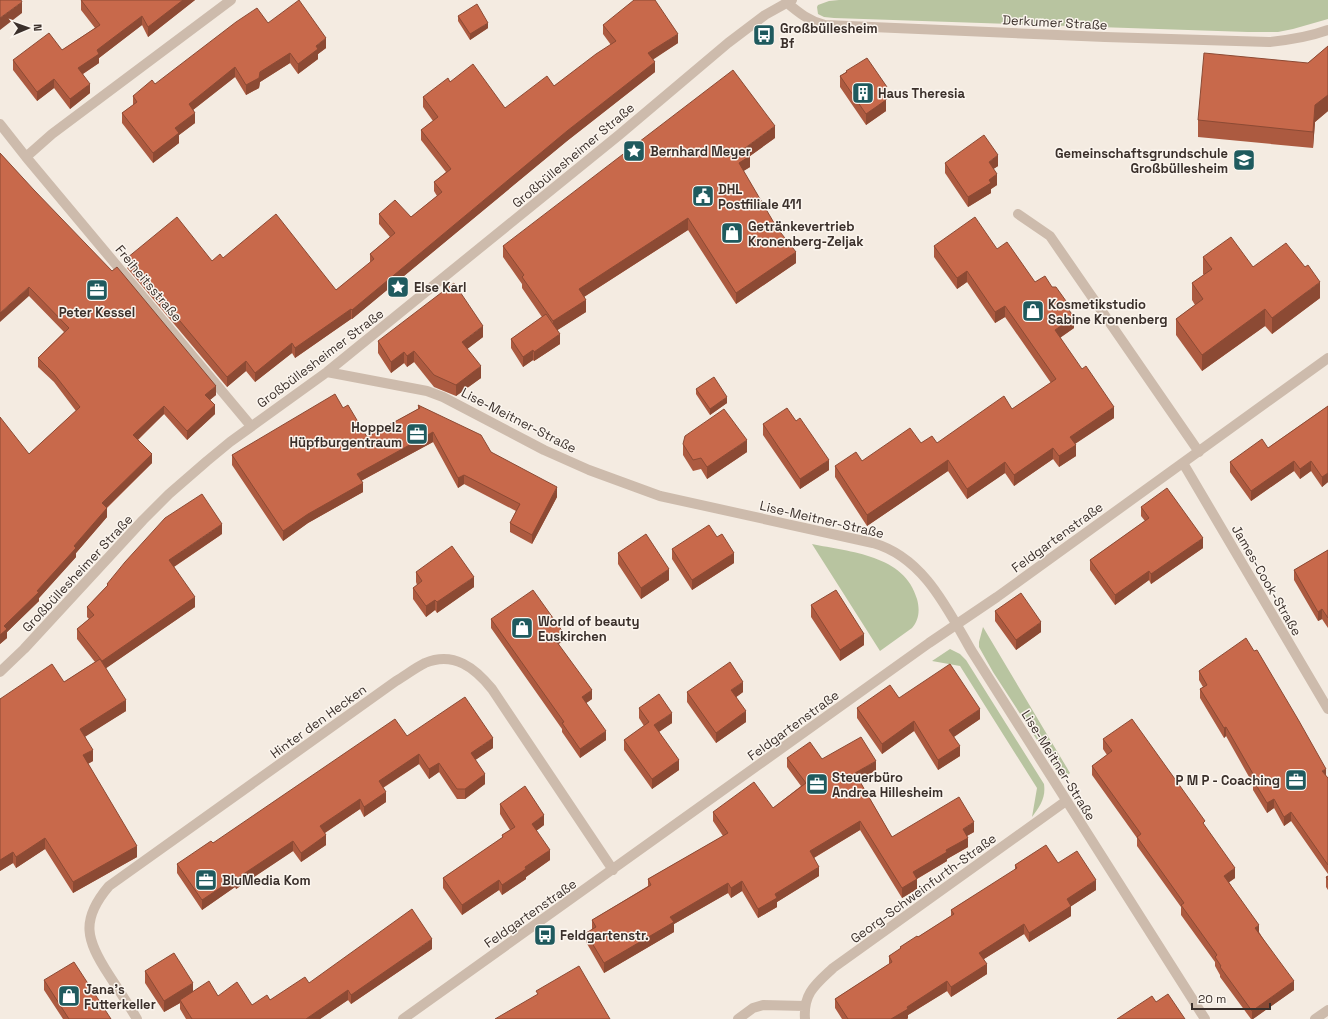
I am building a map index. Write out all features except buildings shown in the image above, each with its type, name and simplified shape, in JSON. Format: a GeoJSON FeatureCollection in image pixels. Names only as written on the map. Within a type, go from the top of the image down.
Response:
{"type":"FeatureCollection","features":[{"type":"Feature","properties":{"kind":"street"},"geometry":{"type":"LineString","coordinates":[[26,157],[52,134],[231,0]]}},
{"type":"Feature","properties":{"kind":"street","name":"Derkumer Straße"},"geometry":{"type":"LineString","coordinates":[[789,1],[799,13],[813,22],[825,26],[1269,42],[1304,37],[1328,30]]}},
{"type":"Feature","properties":{"kind":"street","name":"Großbüllesheimer Straße"},"geometry":{"type":"LineString","coordinates":[[0,672],[24,649],[102,563],[169,494],[230,442],[327,372],[613,140],[724,46],[765,15],[789,1]]}},
{"type":"Feature","properties":{"kind":"street","name":"Freiheitsstraße"},"geometry":{"type":"LineString","coordinates":[[0,124],[251,426]]}},
{"type":"Feature","properties":{"kind":"street"},"geometry":{"type":"LineString","coordinates":[[1018,214],[1050,236],[1199,452]]}},
{"type":"Feature","properties":{"kind":"street","name":"Feldgartenstraße"},"geometry":{"type":"LineString","coordinates":[[403,1019],[1199,452],[1328,358]]}},
{"type":"Feature","properties":{"kind":"street","name":"Lise-Meitner-Straße"},"geometry":{"type":"LineString","coordinates":[[327,372],[405,387],[437,395],[460,405],[544,450],[589,470],[660,496],[883,546],[895,552],[920,572],[956,624],[1066,801],[1205,1019]]}},
{"type":"Feature","properties":{"kind":"street","name":"James-Cook-Straße"},"geometry":{"type":"LineString","coordinates":[[1183,463],[1328,709]]}},
{"type":"Feature","properties":{"kind":"street","name":"Hinter den Hecken"},"geometry":{"type":"LineString","coordinates":[[137,1019],[97,956],[89,931],[91,914],[109,886],[416,668],[436,660],[457,661],[466,664],[483,677],[613,870]]}},
{"type":"Feature","properties":{"kind":"street","name":"Georg-Schweinfurth-Straße"},"geometry":{"type":"LineString","coordinates":[[805,1019],[805,1006],[808,994],[813,987],[833,968],[1066,801]]}},
{"type":"Feature","properties":{"kind":"street"},"geometry":{"type":"LineString","coordinates":[[738,1019],[753,1008],[763,1005],[805,1006]]}},
{"type":"Feature","properties":{"kind":"street"},"geometry":{"type":"LineString","coordinates":[[1315,1019],[1328,1010]]}},
{"type":"Feature","properties":{"kind":"green space"},"geometry":{"type":"Polygon","coordinates":[[[1328,0],[1328,19],[1278,32],[1248,32],[834,18],[824,17],[818,14],[818,5],[829,1],[1328,0]]]}},
{"type":"Feature","properties":{"kind":"green space"},"geometry":{"type":"Polygon","coordinates":[[[812,544],[859,553],[889,564],[901,573],[911,584],[918,603],[919,611],[912,628],[880,651],[812,544]]]}},
{"type":"Feature","properties":{"kind":"green space"},"geometry":{"type":"Polygon","coordinates":[[[983,627],[1070,773],[1064,778],[1061,777],[993,672],[979,647],[983,627]]]}},
{"type":"Feature","properties":{"kind":"green space"},"geometry":{"type":"Polygon","coordinates":[[[950,649],[960,654],[966,660],[1044,784],[1043,798],[1032,817],[1037,788],[960,666],[932,661],[950,649]]]}},
{"type":"Feature","properties":{"kind":"place","name":"Großbüllesheim Bf"},"geometry":{"type":"Point","coordinates":[764,35]}},
{"type":"Feature","properties":{"kind":"place","name":"Haus Theresia"},"geometry":{"type":"Point","coordinates":[863,93]}},
{"type":"Feature","properties":{"kind":"place","name":"Bernhard Meyer"},"geometry":{"type":"Point","coordinates":[634,151]}},
{"type":"Feature","properties":{"kind":"place","name":"Gemeinschaftsgrundschule Großbüllesheim"},"geometry":{"type":"Point","coordinates":[1244,160]}},
{"type":"Feature","properties":{"kind":"place","name":"DHL Postfiliale 411"},"geometry":{"type":"Point","coordinates":[703,196]}},
{"type":"Feature","properties":{"kind":"place","name":"Getränkevertrieb Kronenberg-Zeljak"},"geometry":{"type":"Point","coordinates":[732,233]}},
{"type":"Feature","properties":{"kind":"place","name":"Else Karl"},"geometry":{"type":"Point","coordinates":[398,287]}},
{"type":"Feature","properties":{"kind":"place","name":"Peter Kessel"},"geometry":{"type":"Point","coordinates":[97,290]}},
{"type":"Feature","properties":{"kind":"place","name":"Kosmetikstudio Sabine Kronenberg"},"geometry":{"type":"Point","coordinates":[1033,311]}},
{"type":"Feature","properties":{"kind":"place","name":"Hoppelz Hüpfburgentraum"},"geometry":{"type":"Point","coordinates":[417,434]}},
{"type":"Feature","properties":{"kind":"place","name":"World of beauty Euskirchen"},"geometry":{"type":"Point","coordinates":[522,628]}},
{"type":"Feature","properties":{"kind":"place","name":"P M P - Coaching"},"geometry":{"type":"Point","coordinates":[1296,780]}},
{"type":"Feature","properties":{"kind":"place","name":"Steuerbüro Andrea Hillesheim"},"geometry":{"type":"Point","coordinates":[817,784]}},
{"type":"Feature","properties":{"kind":"place","name":"BluMedia Kom"},"geometry":{"type":"Point","coordinates":[206,880]}},
{"type":"Feature","properties":{"kind":"place","name":"Feldgartenstr."},"geometry":{"type":"Point","coordinates":[545,935]}},
{"type":"Feature","properties":{"kind":"place","name":"Jana's Futterkeller"},"geometry":{"type":"Point","coordinates":[69,996]}}]}
